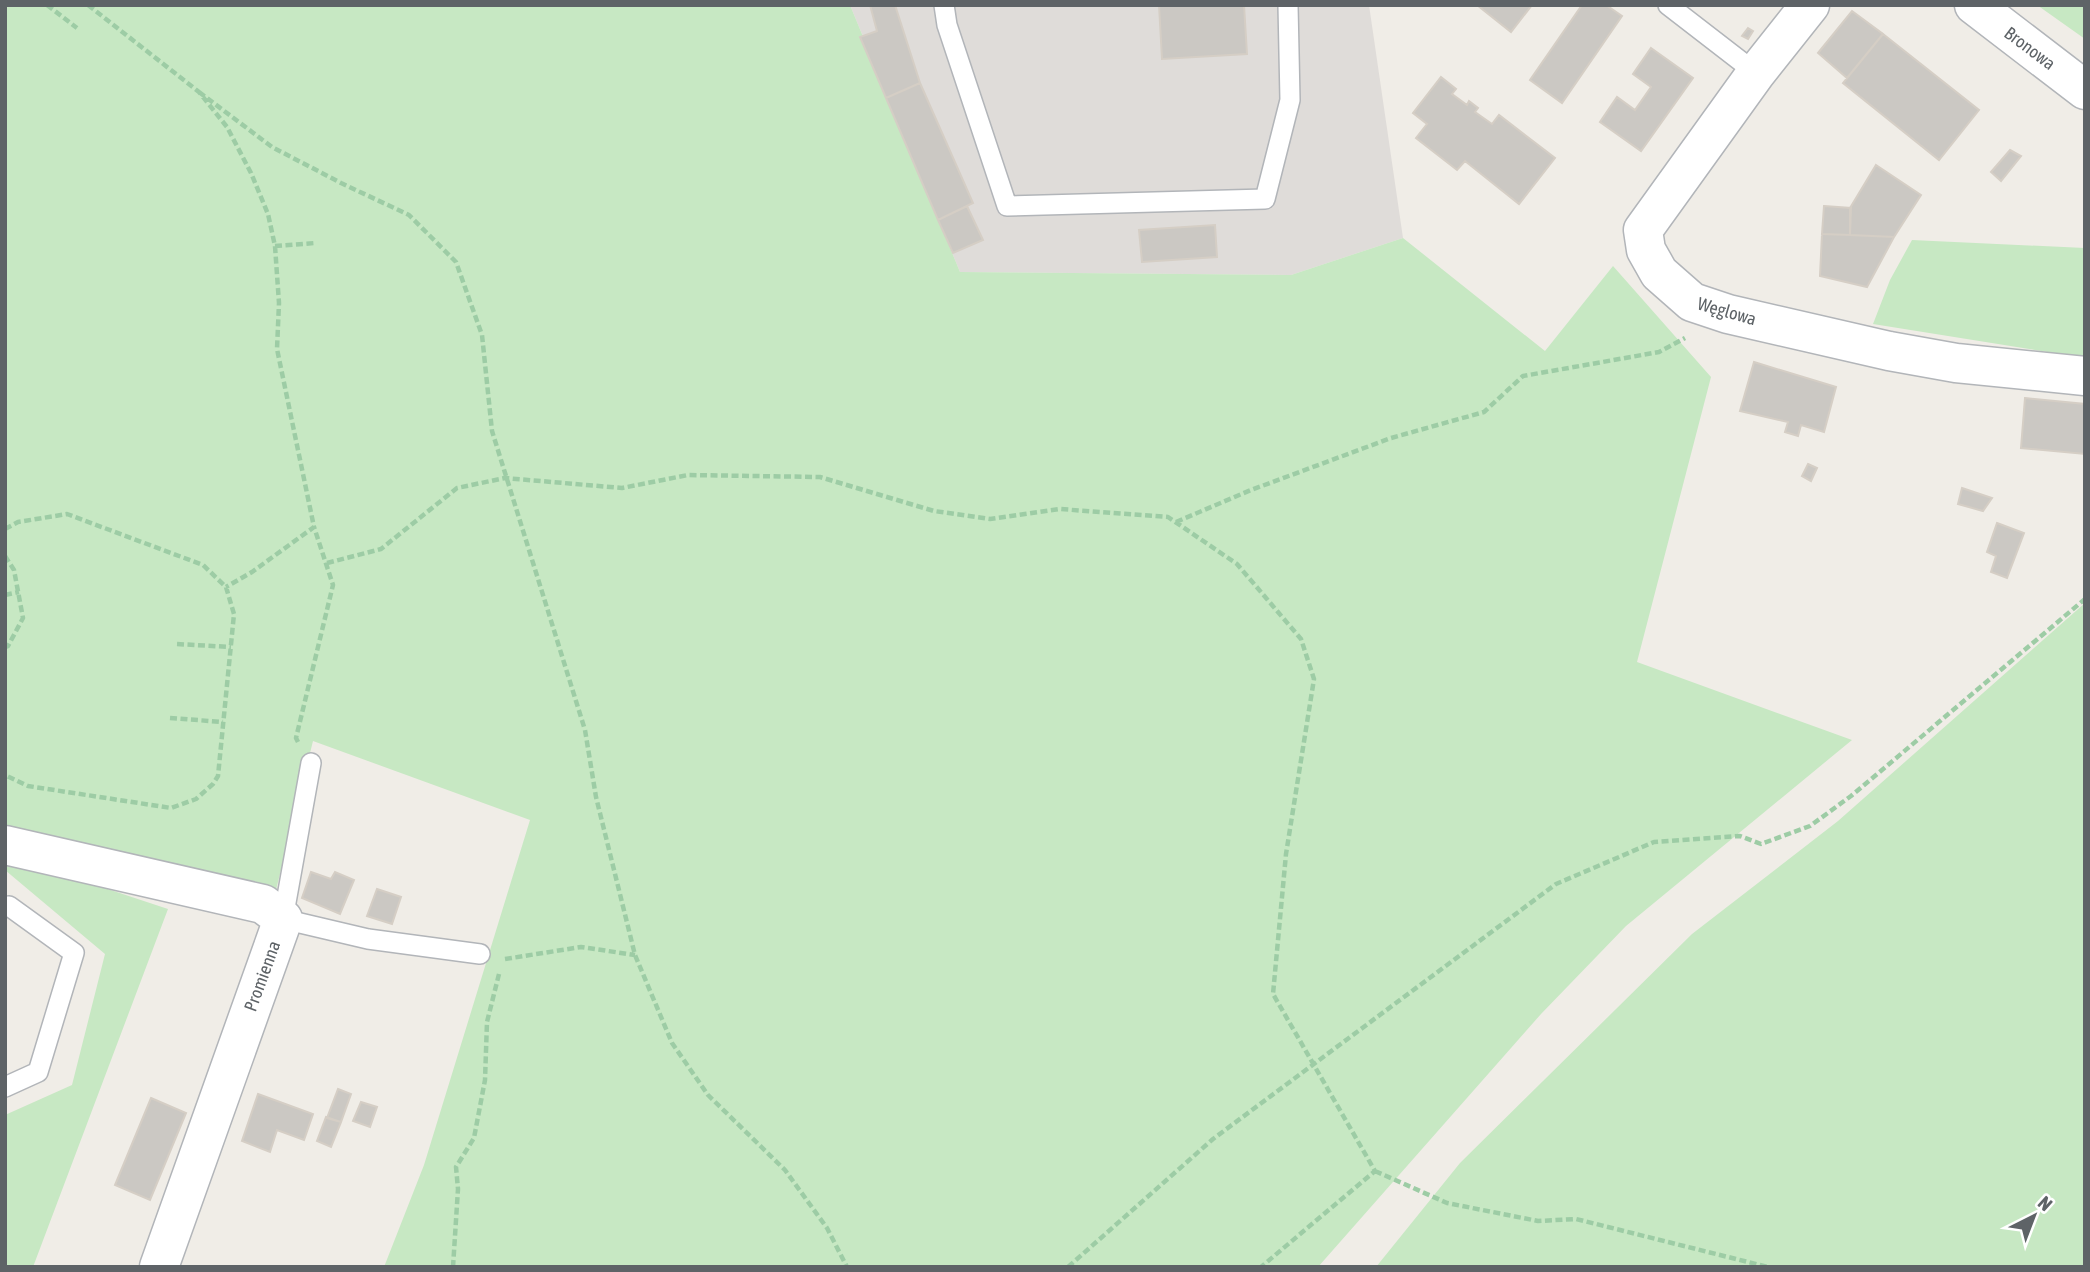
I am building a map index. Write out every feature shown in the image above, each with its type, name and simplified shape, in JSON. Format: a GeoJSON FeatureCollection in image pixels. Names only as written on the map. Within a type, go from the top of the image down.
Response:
{"type":"FeatureCollection","features":[{"type":"Feature","properties":{"kind":"street","name":"Węglowa"},"geometry":{"type":"LineString","coordinates":[[1810,5],[1756,73],[1643,230],[1646,250],[1659,274],[1692,302],[1722,312],[1929,358],[2085,376]]}},
{"type":"Feature","properties":{"kind":"street","name":"Bronowa"},"geometry":{"type":"LineString","coordinates":[[1974,5],[2085,90]]}},
{"type":"Feature","properties":{"kind":"street","name":"Promienna"},"geometry":{"type":"LineString","coordinates":[[5,845],[263,904],[283,919],[159,1267]]}},
{"type":"Feature","properties":{"kind":"lane"},"geometry":{"type":"LineString","coordinates":[[944,5],[947,25],[1007,206],[1265,199],[1290,100],[1287,5]]}},
{"type":"Feature","properties":{"kind":"lane"},"geometry":{"type":"LineString","coordinates":[[1668,5],[1756,73]]}},
{"type":"Feature","properties":{"kind":"lane"},"geometry":{"type":"LineString","coordinates":[[311,763],[283,919],[368,939],[480,954]]}},
{"type":"Feature","properties":{"kind":"lane"},"geometry":{"type":"LineString","coordinates":[[5,1087],[38,1072],[74,953],[6,908]]}},
{"type":"Feature","properties":{"kind":"path"},"geometry":{"type":"LineString","coordinates":[[47,5],[77,28]]}},
{"type":"Feature","properties":{"kind":"path"},"geometry":{"type":"LineString","coordinates":[[88,5],[272,147],[409,215],[456,262],[482,335],[492,431],[585,730],[596,797],[635,955],[672,1043],[708,1096],[785,1170],[827,1228],[847,1267]]}},
{"type":"Feature","properties":{"kind":"path"},"geometry":{"type":"LineString","coordinates":[[199,92],[227,127],[251,173],[268,214],[275,246],[279,303],[277,349],[314,527],[332,585],[296,738],[311,763]]}},
{"type":"Feature","properties":{"kind":"path"},"geometry":{"type":"LineString","coordinates":[[275,246],[315,243]]}},
{"type":"Feature","properties":{"kind":"path"},"geometry":{"type":"LineString","coordinates":[[1176,522],[1251,490],[1391,438],[1484,412],[1523,376],[1658,352],[1698,331],[1722,312]]}},
{"type":"Feature","properties":{"kind":"path"},"geometry":{"type":"LineString","coordinates":[[327,563],[381,549],[457,488],[505,478],[622,488],[688,475],[820,477],[934,510],[990,519],[1060,509],[1168,517],[1237,564],[1301,639],[1314,679],[1286,854],[1273,994],[1375,1171],[1447,1203],[1538,1221],[1576,1219],[1768,1267]]}},
{"type":"Feature","properties":{"kind":"path"},"geometry":{"type":"LineString","coordinates":[[5,529],[18,522],[66,514],[203,565],[226,587],[234,614],[218,776],[196,799],[171,808],[28,786],[5,775]]}},
{"type":"Feature","properties":{"kind":"path"},"geometry":{"type":"LineString","coordinates":[[226,587],[252,572],[314,527]]}},
{"type":"Feature","properties":{"kind":"path"},"geometry":{"type":"LineString","coordinates":[[5,556],[15,570],[23,618],[16,634],[5,647]]}},
{"type":"Feature","properties":{"kind":"path"},"geometry":{"type":"LineString","coordinates":[[5,595],[19,592]]}},
{"type":"Feature","properties":{"kind":"path"},"geometry":{"type":"LineString","coordinates":[[1068,1267],[1213,1139],[1556,884],[1654,842],[1740,836],[1761,844],[1811,826],[1851,796],[2085,599]]}},
{"type":"Feature","properties":{"kind":"path"},"geometry":{"type":"LineString","coordinates":[[177,644],[231,647]]}},
{"type":"Feature","properties":{"kind":"path"},"geometry":{"type":"LineString","coordinates":[[170,718],[223,722]]}},
{"type":"Feature","properties":{"kind":"path"},"geometry":{"type":"LineString","coordinates":[[480,954],[503,959],[581,947],[635,955]]}},
{"type":"Feature","properties":{"kind":"path"},"geometry":{"type":"LineString","coordinates":[[453,1267],[456,1167],[474,1138],[485,1080],[487,1023],[503,959]]}},
{"type":"Feature","properties":{"kind":"path"},"geometry":{"type":"LineString","coordinates":[[1261,1267],[1375,1171]]}},
{"type":"Feature","properties":{"kind":"shaded area"},"geometry":{"type":"Polygon","coordinates":[[[850,5],[1369,5],[1403,238],[1291,275],[960,272],[850,5]]]}},
{"type":"Feature","properties":{"kind":"green space"},"geometry":{"type":"Polygon","coordinates":[[[5,5],[850,5],[960,272],[1291,275],[1403,238],[1545,351],[1613,266],[1711,377],[1637,662],[1852,740],[1626,926],[1541,1014],[1318,1267],[384,1267],[424,1165],[530,820],[313,741],[275,894],[5,835],[5,5]]]}},
{"type":"Feature","properties":{"kind":"green space"},"geometry":{"type":"Polygon","coordinates":[[[2037,5],[2085,5],[2085,39],[2037,5]]]}},
{"type":"Feature","properties":{"kind":"green space"},"geometry":{"type":"Polygon","coordinates":[[[1912,240],[2085,248],[2085,358],[1873,324],[1890,280],[1912,240]]]}},
{"type":"Feature","properties":{"kind":"green space"},"geometry":{"type":"Polygon","coordinates":[[[2085,603],[2085,1267],[1376,1267],[1460,1163],[1692,934],[1838,821],[2085,603]]]}},
{"type":"Feature","properties":{"kind":"green space"},"geometry":{"type":"Polygon","coordinates":[[[26,862],[168,909],[33,1267],[5,1267],[5,1115],[72,1085],[105,954],[5,870],[5,865],[26,862]]]}},
{"type":"Feature","properties":{"kind":"building"},"geometry":{"type":"Polygon","coordinates":[[[870,5],[895,5],[920,83],[886,98],[860,37],[877,31],[870,5]]]}},
{"type":"Feature","properties":{"kind":"building"},"geometry":{"type":"Polygon","coordinates":[[[1159,5],[1244,5],[1247,54],[1162,59],[1159,5]]]}},
{"type":"Feature","properties":{"kind":"building"},"geometry":{"type":"Polygon","coordinates":[[[1477,5],[1532,5],[1511,32],[1477,5]]]}},
{"type":"Feature","properties":{"kind":"building"},"geometry":{"type":"Polygon","coordinates":[[[1582,5],[1606,5],[1622,16],[1562,103],[1530,80],[1582,5]]]}},
{"type":"Feature","properties":{"kind":"building"},"geometry":{"type":"Polygon","coordinates":[[[1852,11],[1883,34],[1847,78],[1818,53],[1852,11]]]}},
{"type":"Feature","properties":{"kind":"building"},"geometry":{"type":"Polygon","coordinates":[[[1748,28],[1753,31],[1748,39],[1742,36],[1748,28]]]}},
{"type":"Feature","properties":{"kind":"building"},"geometry":{"type":"Polygon","coordinates":[[[1883,34],[1979,110],[1939,160],[1843,83],[1883,34]]]}},
{"type":"Feature","properties":{"kind":"building"},"geometry":{"type":"Polygon","coordinates":[[[1651,48],[1693,78],[1641,151],[1600,122],[1617,97],[1635,110],[1651,87],[1633,74],[1651,48]]]}},
{"type":"Feature","properties":{"kind":"building"},"geometry":{"type":"Polygon","coordinates":[[[1441,77],[1456,89],[1452,94],[1467,105],[1469,101],[1478,108],[1475,112],[1492,124],[1499,115],[1555,158],[1519,204],[1465,161],[1457,170],[1416,138],[1427,124],[1413,113],[1441,77]]]}},
{"type":"Feature","properties":{"kind":"building"},"geometry":{"type":"Polygon","coordinates":[[[920,83],[973,203],[938,220],[886,98],[920,83]]]}},
{"type":"Feature","properties":{"kind":"building"},"geometry":{"type":"Polygon","coordinates":[[[2010,150],[2021,156],[2001,181],[1991,172],[2010,150]]]}},
{"type":"Feature","properties":{"kind":"building"},"geometry":{"type":"Polygon","coordinates":[[[1876,165],[1921,195],[1894,237],[1850,235],[1850,208],[1876,165]]]}},
{"type":"Feature","properties":{"kind":"building"},"geometry":{"type":"Polygon","coordinates":[[[967,206],[983,240],[953,253],[938,220],[967,206]]]}},
{"type":"Feature","properties":{"kind":"building"},"geometry":{"type":"Polygon","coordinates":[[[1824,206],[1851,208],[1850,235],[1822,234],[1824,206]]]}},
{"type":"Feature","properties":{"kind":"building"},"geometry":{"type":"Polygon","coordinates":[[[1215,225],[1217,257],[1142,262],[1139,230],[1215,225]]]}},
{"type":"Feature","properties":{"kind":"building"},"geometry":{"type":"Polygon","coordinates":[[[1822,234],[1894,237],[1867,287],[1820,276],[1822,234]]]}},
{"type":"Feature","properties":{"kind":"building"},"geometry":{"type":"Polygon","coordinates":[[[1754,362],[1836,387],[1824,432],[1801,425],[1798,436],[1785,432],[1788,422],[1740,411],[1754,362]]]}},
{"type":"Feature","properties":{"kind":"building"},"geometry":{"type":"Polygon","coordinates":[[[2025,398],[2085,404],[2085,454],[2021,448],[2025,398]]]}},
{"type":"Feature","properties":{"kind":"building"},"geometry":{"type":"Polygon","coordinates":[[[1808,464],[1817,468],[1811,481],[1802,476],[1808,464]]]}},
{"type":"Feature","properties":{"kind":"building"},"geometry":{"type":"Polygon","coordinates":[[[1962,488],[1992,498],[1983,511],[1958,504],[1962,488]]]}},
{"type":"Feature","properties":{"kind":"building"},"geometry":{"type":"Polygon","coordinates":[[[1997,523],[2024,533],[2007,578],[1991,572],[1996,556],[1987,552],[1997,523]]]}},
{"type":"Feature","properties":{"kind":"building"},"geometry":{"type":"Polygon","coordinates":[[[311,872],[331,879],[335,872],[354,880],[340,914],[302,898],[311,872]]]}},
{"type":"Feature","properties":{"kind":"building"},"geometry":{"type":"Polygon","coordinates":[[[377,889],[401,897],[392,924],[367,916],[377,889]]]}},
{"type":"Feature","properties":{"kind":"building"},"geometry":{"type":"Polygon","coordinates":[[[338,1089],[351,1094],[341,1122],[327,1118],[338,1089]]]}},
{"type":"Feature","properties":{"kind":"building"},"geometry":{"type":"Polygon","coordinates":[[[258,1094],[313,1114],[304,1140],[277,1130],[270,1152],[242,1141],[258,1094]]]}},
{"type":"Feature","properties":{"kind":"building"},"geometry":{"type":"Polygon","coordinates":[[[151,1098],[186,1113],[150,1200],[115,1185],[151,1098]]]}},
{"type":"Feature","properties":{"kind":"building"},"geometry":{"type":"Polygon","coordinates":[[[361,1102],[377,1107],[370,1127],[353,1121],[361,1102]]]}},
{"type":"Feature","properties":{"kind":"building"},"geometry":{"type":"Polygon","coordinates":[[[326,1117],[341,1122],[331,1147],[317,1141],[326,1117]]]}}]}
